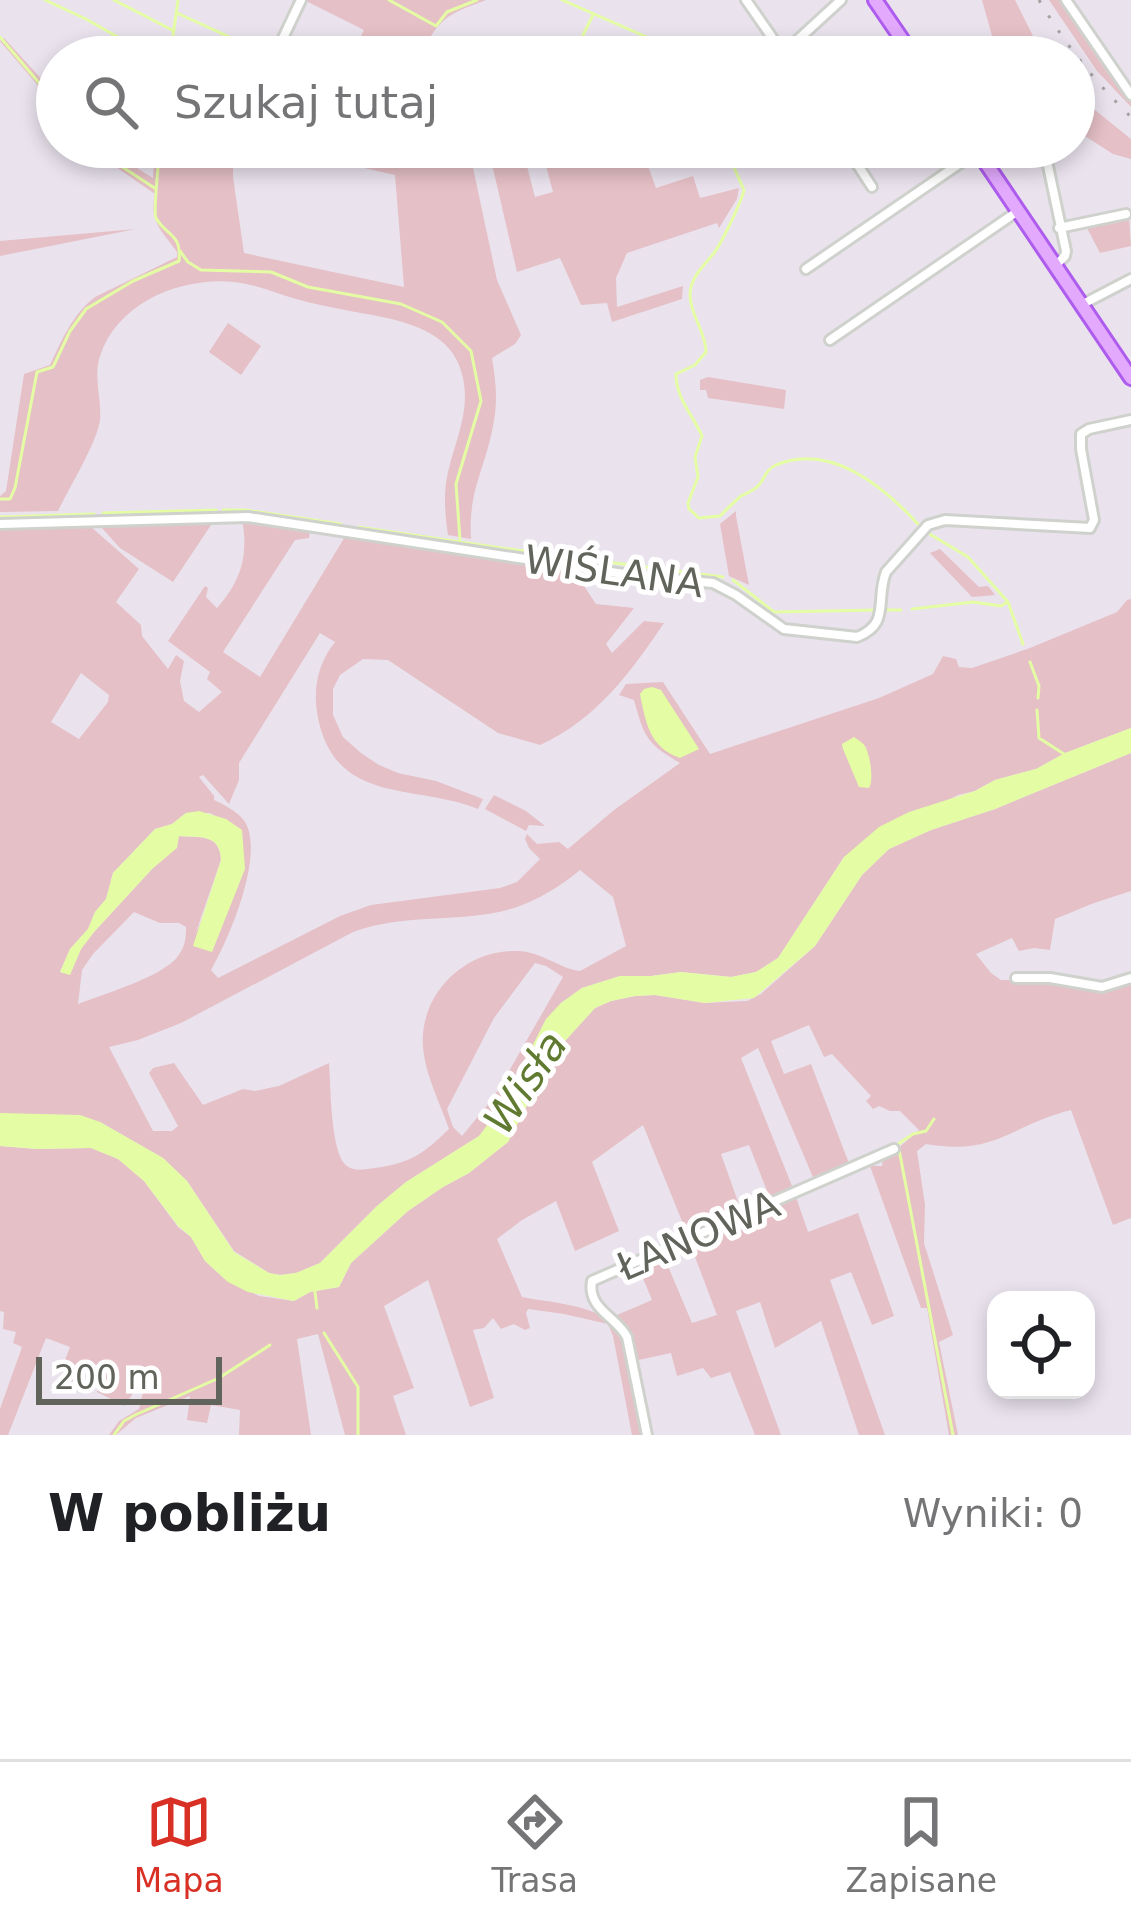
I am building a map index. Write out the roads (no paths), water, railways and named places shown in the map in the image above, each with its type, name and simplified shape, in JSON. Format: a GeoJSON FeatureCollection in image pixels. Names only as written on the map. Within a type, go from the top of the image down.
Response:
{"type":"FeatureCollection","features":[{"type":"Feature","properties":{"kind":"main road"},"geometry":{"type":"LineString","coordinates":[[875,0],[900,36]]}},
{"type":"Feature","properties":{"kind":"main road"},"geometry":{"type":"LineString","coordinates":[[989,168],[1131,378]]}},
{"type":"Feature","properties":{"kind":"street"},"geometry":{"type":"LineString","coordinates":[[284,36],[301,0]]}},
{"type":"Feature","properties":{"kind":"street"},"geometry":{"type":"LineString","coordinates":[[746,0],[769,36]]}},
{"type":"Feature","properties":{"kind":"street"},"geometry":{"type":"LineString","coordinates":[[803,36],[842,0]]}},
{"type":"Feature","properties":{"kind":"street"},"geometry":{"type":"LineString","coordinates":[[1066,0],[1092,36]]}},
{"type":"Feature","properties":{"kind":"street"},"geometry":{"type":"LineString","coordinates":[[1095,40],[1131,94]]}},
{"type":"Feature","properties":{"kind":"street"},"geometry":{"type":"LineString","coordinates":[[860,168],[872,187]]}},
{"type":"Feature","properties":{"kind":"street"},"geometry":{"type":"LineString","coordinates":[[806,268],[949,168]]}},
{"type":"Feature","properties":{"kind":"street"},"geometry":{"type":"LineString","coordinates":[[1048,168],[1066,250],[1055,266]]}},
{"type":"Feature","properties":{"kind":"street"},"geometry":{"type":"LineString","coordinates":[[830,340],[1018,211]]}},
{"type":"Feature","properties":{"kind":"street"},"geometry":{"type":"LineString","coordinates":[[1059,228],[1126,214]]}},
{"type":"Feature","properties":{"kind":"street"},"geometry":{"type":"LineString","coordinates":[[1082,305],[1131,278]]}},
{"type":"Feature","properties":{"kind":"street","name":"WIŚLANA"},"geometry":{"type":"LineString","coordinates":[[0,524],[248,517],[713,584],[784,629],[857,637],[879,620],[886,572],[928,525],[945,520],[1090,528],[1094,520],[1082,432],[1131,420]]}},
{"type":"Feature","properties":{"kind":"street"},"geometry":{"type":"LineString","coordinates":[[1016,978],[1102,987],[1131,979]]}},
{"type":"Feature","properties":{"kind":"street","name":"ŁANOWA"},"geometry":{"type":"LineString","coordinates":[[647,1435],[627,1337],[620,1324],[599,1309],[590,1290],[592,1281],[894,1149]]}},
{"type":"Feature","properties":{"kind":"water"},"geometry":{"type":"Polygon","coordinates":[[[652,687],[661,690],[699,749],[680,758],[655,741],[640,694],[652,687]]]}},
{"type":"Feature","properties":{"kind":"water","name":"Wisła"},"geometry":{"type":"Polygon","coordinates":[[[1131,728],[1131,753],[889,849],[862,875],[815,946],[754,998],[705,1003],[635,996],[595,1008],[546,1069],[508,1142],[408,1211],[351,1263],[339,1287],[310,1292],[294,1301],[248,1292],[205,1261],[144,1181],[118,1159],[91,1148],[0,1146],[0,1113],[80,1115],[100,1122],[163,1158],[187,1181],[234,1252],[269,1273],[296,1273],[320,1263],[406,1182],[479,1136],[503,1104],[546,1019],[582,988],[620,976],[681,972],[731,977],[756,972],[778,958],[844,857],[879,827],[1131,728]]]}},
{"type":"Feature","properties":{"kind":"water"},"geometry":{"type":"Polygon","coordinates":[[[854,737],[867,752],[869,788],[859,787],[843,749],[842,744],[854,737]]]}},
{"type":"Feature","properties":{"kind":"water"},"geometry":{"type":"Polygon","coordinates":[[[199,811],[242,830],[245,869],[212,952],[193,946],[220,851],[208,839],[179,836],[177,848],[94,932],[70,975],[60,972],[70,949],[106,899],[113,873],[155,829],[199,811]]]}},
{"type":"Feature","properties":{"kind":"waterway"},"geometry":{"type":"LineString","coordinates":[[45,0],[116,36]]}},
{"type":"Feature","properties":{"kind":"waterway"},"geometry":{"type":"LineString","coordinates":[[114,0],[174,31]]}},
{"type":"Feature","properties":{"kind":"waterway"},"geometry":{"type":"LineString","coordinates":[[173,36],[178,0]]}},
{"type":"Feature","properties":{"kind":"waterway"},"geometry":{"type":"LineString","coordinates":[[389,0],[436,26],[447,12],[477,0]]}},
{"type":"Feature","properties":{"kind":"waterway"},"geometry":{"type":"LineString","coordinates":[[562,0],[644,36]]}},
{"type":"Feature","properties":{"kind":"waterway"},"geometry":{"type":"LineString","coordinates":[[177,13],[227,36]]}},
{"type":"Feature","properties":{"kind":"waterway"},"geometry":{"type":"LineString","coordinates":[[582,36],[593,15]]}},
{"type":"Feature","properties":{"kind":"waterway"},"geometry":{"type":"LineString","coordinates":[[0,37],[36,79]]}},
{"type":"Feature","properties":{"kind":"waterway"},"geometry":{"type":"LineString","coordinates":[[124,168],[156,189]]}},
{"type":"Feature","properties":{"kind":"waterway"},"geometry":{"type":"LineString","coordinates":[[0,499],[10,499],[15,488],[37,372],[53,367],[86,309],[179,261],[176,240],[155,214],[158,168]]}},
{"type":"Feature","properties":{"kind":"waterway"},"geometry":{"type":"LineString","coordinates":[[734,168],[744,190],[722,240],[691,289],[706,352],[695,365],[676,374],[682,399],[702,436],[689,509],[699,518],[720,516],[758,486],[772,467],[796,459],[817,459],[873,483],[918,524]]}},
{"type":"Feature","properties":{"kind":"waterway"},"geometry":{"type":"LineString","coordinates":[[180,251],[201,270],[271,272],[308,287],[401,304],[442,322],[471,351],[481,401],[456,484],[460,540]]}},
{"type":"Feature","properties":{"kind":"waterway"},"geometry":{"type":"LineString","coordinates":[[103,513],[216,510]]}},
{"type":"Feature","properties":{"kind":"waterway"},"geometry":{"type":"LineString","coordinates":[[223,510],[341,524]]}},
{"type":"Feature","properties":{"kind":"waterway"},"geometry":{"type":"LineString","coordinates":[[0,517],[94,514]]}},
{"type":"Feature","properties":{"kind":"waterway"},"geometry":{"type":"LineString","coordinates":[[358,527],[557,556]]}},
{"type":"Feature","properties":{"kind":"waterway"},"geometry":{"type":"LineString","coordinates":[[928,533],[968,557],[1008,602],[1023,644]]}},
{"type":"Feature","properties":{"kind":"waterway"},"geometry":{"type":"LineString","coordinates":[[569,557],[723,577]]}},
{"type":"Feature","properties":{"kind":"waterway"},"geometry":{"type":"LineString","coordinates":[[733,580],[774,612],[876,610]]}},
{"type":"Feature","properties":{"kind":"waterway"},"geometry":{"type":"LineString","coordinates":[[912,609],[1006,603]]}},
{"type":"Feature","properties":{"kind":"waterway"},"geometry":{"type":"LineString","coordinates":[[885,610],[901,610]]}},
{"type":"Feature","properties":{"kind":"waterway"},"geometry":{"type":"LineString","coordinates":[[1030,662],[1038,698]]}},
{"type":"Feature","properties":{"kind":"waterway"},"geometry":{"type":"LineString","coordinates":[[1037,710],[1039,738],[1064,754]]}},
{"type":"Feature","properties":{"kind":"waterway"},"geometry":{"type":"LineString","coordinates":[[934,1119],[926,1131],[898,1144],[953,1435]]}},
{"type":"Feature","properties":{"kind":"waterway"},"geometry":{"type":"LineString","coordinates":[[315,1292],[317,1308]]}},
{"type":"Feature","properties":{"kind":"waterway"},"geometry":{"type":"LineString","coordinates":[[324,1333],[358,1387],[358,1435]]}},
{"type":"Feature","properties":{"kind":"waterway"},"geometry":{"type":"LineString","coordinates":[[114,1435],[124,1421],[219,1378],[270,1345]]}},
{"type":"Feature","properties":{"kind":"railway"},"geometry":{"type":"LineString","coordinates":[[1039,0],[1062,36]]}},
{"type":"Feature","properties":{"kind":"railway"},"geometry":{"type":"LineString","coordinates":[[1095,78],[1131,117]]}}]}
